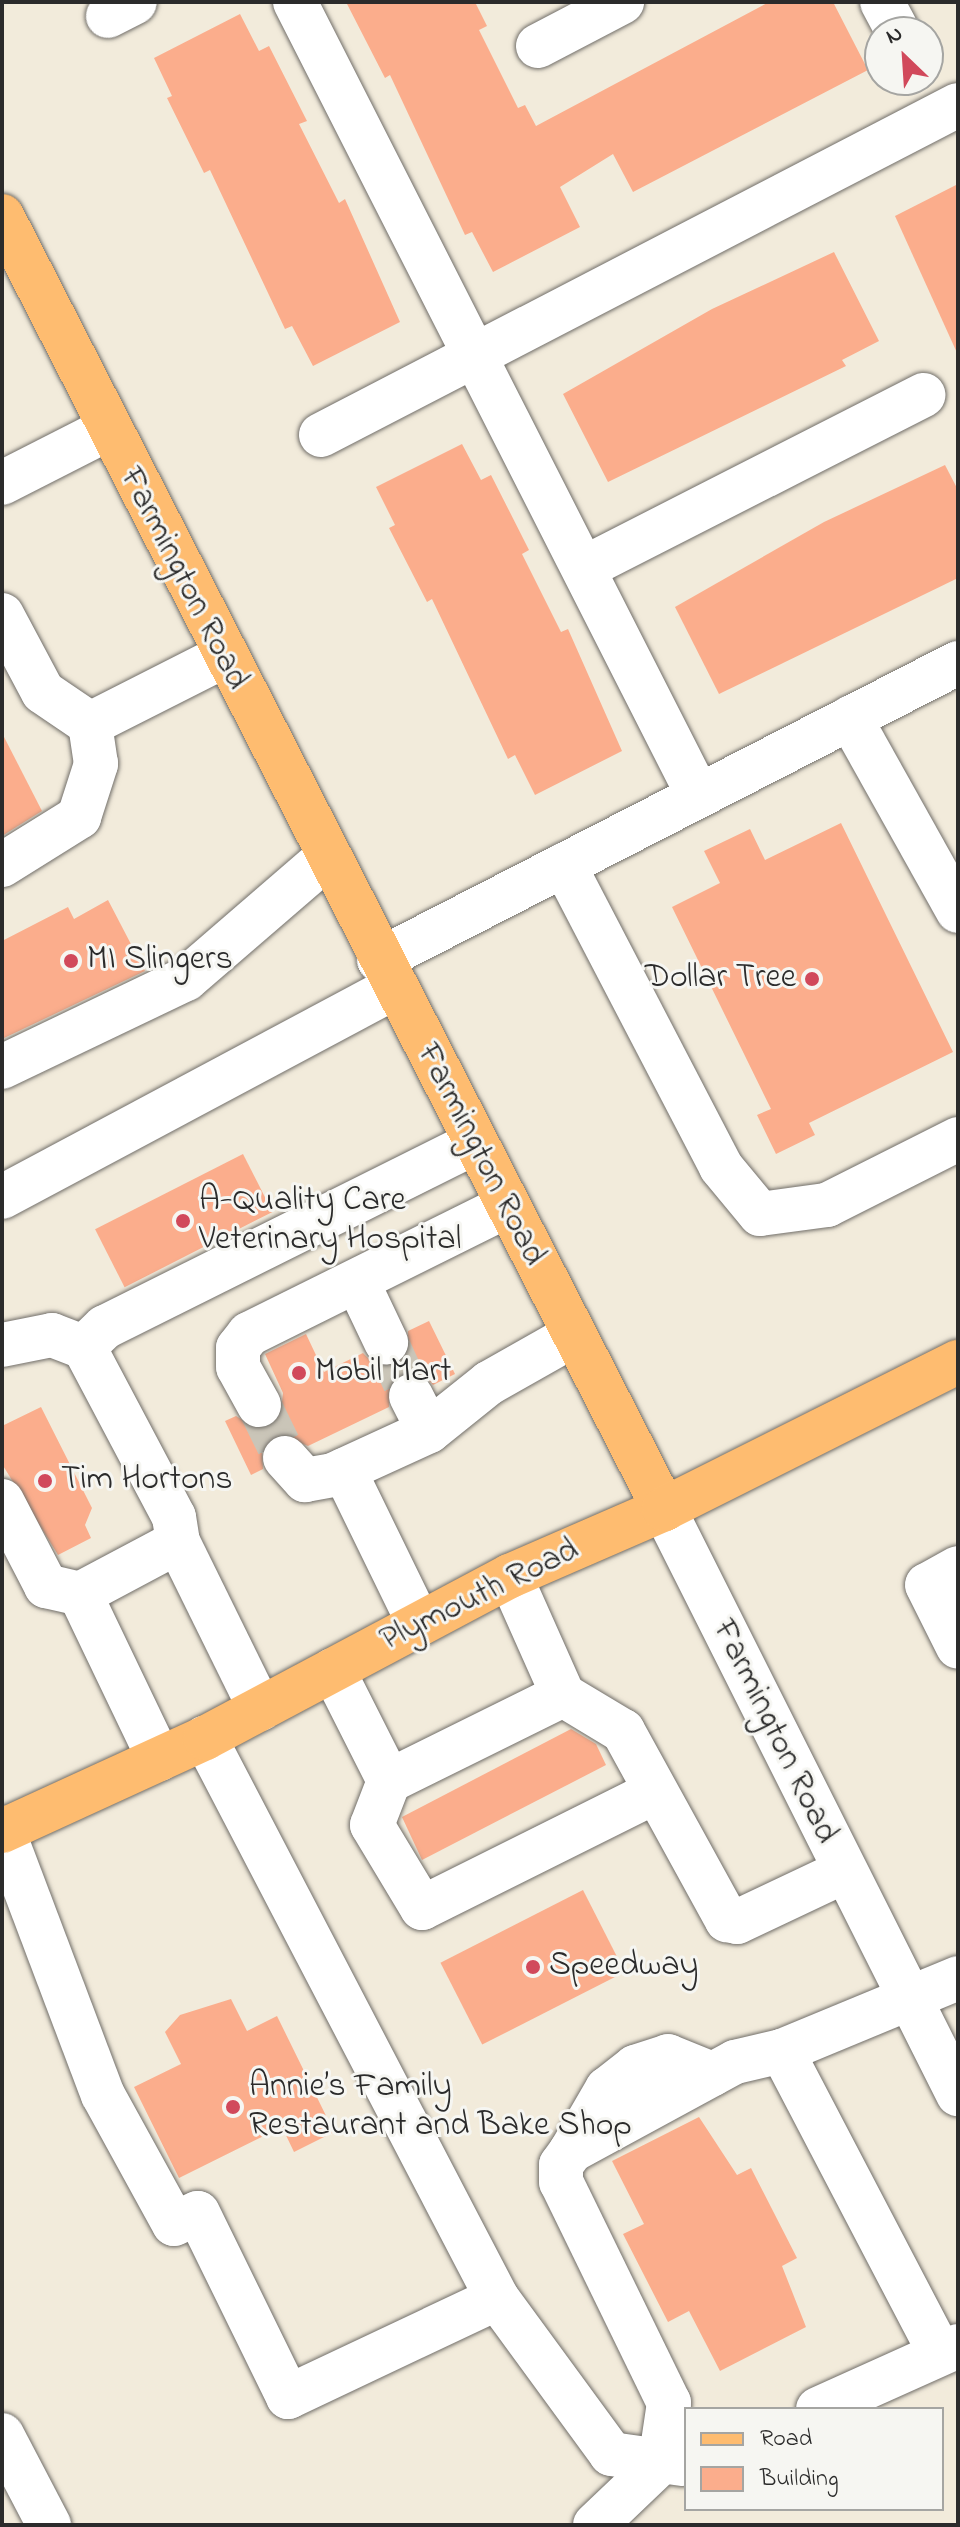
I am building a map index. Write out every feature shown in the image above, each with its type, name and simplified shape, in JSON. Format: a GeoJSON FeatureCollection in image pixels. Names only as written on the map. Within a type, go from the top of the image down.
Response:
{"type":"FeatureCollection","features":[{"type":"Feature","properties":{"kind":"main road","name":"Farmington Road"},"geometry":{"type":"LineString","coordinates":[[2,216],[222,657],[664,1509]]}},
{"type":"Feature","properties":{"kind":"main road","name":"Plymouth Road"},"geometry":{"type":"LineString","coordinates":[[2,1830],[205,1738],[510,1576],[664,1509],[958,1362]]}},
{"type":"Feature","properties":{"kind":"street"},"geometry":{"type":"LineString","coordinates":[[295,2],[698,795]]}},
{"type":"Feature","properties":{"kind":"street"},"geometry":{"type":"LineString","coordinates":[[538,46],[622,2]]}},
{"type":"Feature","properties":{"kind":"street"},"geometry":{"type":"LineString","coordinates":[[321,435],[478,357],[941,99]]}},
{"type":"Feature","properties":{"kind":"street"},"geometry":{"type":"LineString","coordinates":[[584,568],[924,395]]}},
{"type":"Feature","properties":{"kind":"street"},"geometry":{"type":"LineString","coordinates":[[2,483],[108,429]]}},
{"type":"Feature","properties":{"kind":"street"},"geometry":{"type":"LineString","coordinates":[[2,615],[43,692],[90,724],[96,764],[79,817],[2,865]]}},
{"type":"Feature","properties":{"kind":"street"},"geometry":{"type":"LineString","coordinates":[[90,724],[222,657]]}},
{"type":"Feature","properties":{"kind":"street"},"geometry":{"type":"LineString","coordinates":[[2,1197],[386,974],[564,865],[850,718],[956,670]]}},
{"type":"Feature","properties":{"kind":"street"},"geometry":{"type":"LineString","coordinates":[[850,718],[958,911]]}},
{"type":"Feature","properties":{"kind":"street"},"geometry":{"type":"LineString","coordinates":[[2,1067],[186,979],[326,858]]}},
{"type":"Feature","properties":{"kind":"street"},"geometry":{"type":"LineString","coordinates":[[564,865],[721,1167],[760,1214],[827,1205],[958,1139]]}},
{"type":"Feature","properties":{"kind":"street"},"geometry":{"type":"LineString","coordinates":[[84,1347],[105,1327],[474,1143]]}},
{"type":"Feature","properties":{"kind":"street"},"geometry":{"type":"LineString","coordinates":[[259,1405],[238,1367],[244,1341],[507,1206]]}},
{"type":"Feature","properties":{"kind":"street"},"geometry":{"type":"LineString","coordinates":[[357,1281],[386,1342]]}},
{"type":"Feature","properties":{"kind":"street"},"geometry":{"type":"LineString","coordinates":[[2,1345],[52,1335],[84,1347],[174,1517],[178,1542],[260,1709]]}},
{"type":"Feature","properties":{"kind":"street"},"geometry":{"type":"LineString","coordinates":[[285,1458],[305,1480],[344,1470],[420,1414],[489,1383],[574,1335]]}},
{"type":"Feature","properties":{"kind":"street"},"geometry":{"type":"LineString","coordinates":[[344,1470],[419,1624]]}},
{"type":"Feature","properties":{"kind":"street"},"geometry":{"type":"LineString","coordinates":[[2,1501],[46,1586],[80,1594],[178,1542]]}},
{"type":"Feature","properties":{"kind":"street","name":"Farmington Road"},"geometry":{"type":"LineString","coordinates":[[664,1509],[843,1872],[958,2094]]}},
{"type":"Feature","properties":{"kind":"street"},"geometry":{"type":"LineString","coordinates":[[958,1568],[927,1585],[958,1647]]}},
{"type":"Feature","properties":{"kind":"street"},"geometry":{"type":"LineString","coordinates":[[510,1576],[563,1695],[623,1731],[727,1920],[737,1922],[843,1872]]}},
{"type":"Feature","properties":{"kind":"street"},"geometry":{"type":"LineString","coordinates":[[80,1594],[159,1759]]}},
{"type":"Feature","properties":{"kind":"street"},"geometry":{"type":"LineString","coordinates":[[333,1670],[389,1781]]}},
{"type":"Feature","properties":{"kind":"street"},"geometry":{"type":"LineString","coordinates":[[563,1695],[389,1781],[372,1825],[422,1908],[655,1792]]}},
{"type":"Feature","properties":{"kind":"street"},"geometry":{"type":"LineString","coordinates":[[205,1738],[497,2298],[611,2454],[673,2464]]}},
{"type":"Feature","properties":{"kind":"street"},"geometry":{"type":"LineString","coordinates":[[2,1830],[103,2095],[174,2224],[198,2213],[288,2397],[497,2298]]}},
{"type":"Feature","properties":{"kind":"street"},"geometry":{"type":"LineString","coordinates":[[673,2464],[669,2403],[561,2182],[571,2151],[712,2074],[782,2051],[958,1978]]}},
{"type":"Feature","properties":{"kind":"street"},"geometry":{"type":"LineString","coordinates":[[782,2051],[949,2350],[822,2407]]}},
{"type":"Feature","properties":{"kind":"street"},"geometry":{"type":"LineString","coordinates":[[2,2435],[49,2525]]}},
{"type":"Feature","properties":{"kind":"street"},"geometry":{"type":"LineString","coordinates":[[595,2525],[673,2464]]}},
{"type":"Feature","properties":{"kind":"building"},"geometry":{"type":"Polygon","coordinates":[[[346,2],[475,2],[487,26],[479,30],[518,108],[525,105],[536,126],[769,2],[833,2],[864,62],[864,72],[633,192],[613,154],[560,187],[580,227],[493,272],[472,232],[465,235],[390,75],[385,78],[346,2]]]}},
{"type":"Feature","properties":{"kind":"building"},"geometry":{"type":"Polygon","coordinates":[[[240,14],[259,51],[269,46],[307,121],[299,124],[339,203],[345,199],[400,322],[313,366],[292,326],[285,329],[210,170],[204,173],[167,98],[172,96],[154,58],[240,14]]]}},
{"type":"Feature","properties":{"kind":"building"},"geometry":{"type":"Polygon","coordinates":[[[958,184],[958,355],[895,216],[958,184]]]}},
{"type":"Feature","properties":{"kind":"building"},"geometry":{"type":"Polygon","coordinates":[[[834,252],[879,341],[842,360],[846,366],[608,482],[563,394],[712,309],[834,252]]]}},
{"type":"Feature","properties":{"kind":"building"},"geometry":{"type":"Polygon","coordinates":[[[462,444],[481,480],[491,475],[529,550],[522,554],[561,632],[568,629],[622,751],[535,795],[515,755],[508,759],[432,599],[427,602],[389,528],[395,525],[376,487],[462,444]]]}},
{"type":"Feature","properties":{"kind":"building"},"geometry":{"type":"Polygon","coordinates":[[[945,465],[958,490],[958,578],[719,694],[675,607],[824,522],[945,465]]]}},
{"type":"Feature","properties":{"kind":"building"},"geometry":{"type":"Polygon","coordinates":[[[2,733],[42,811],[2,836],[2,733]]]}},
{"type":"Feature","properties":{"kind":"building","name":"Dollar Tree"},"geometry":{"type":"Polygon","coordinates":[[[841,823],[953,1052],[809,1123],[815,1135],[776,1154],[757,1115],[771,1109],[672,907],[720,883],[704,851],[750,829],[765,860],[841,823]]]}},
{"type":"Feature","properties":{"kind":"building","name":"MI Slingers"},"geometry":{"type":"Polygon","coordinates":[[[108,900],[145,971],[2,1039],[2,941],[68,907],[74,919],[108,900]]]}},
{"type":"Feature","properties":{"kind":"building","name":"A-Quality Care Veterinary Hospital"},"geometry":{"type":"Polygon","coordinates":[[[243,1154],[273,1212],[125,1287],[95,1229],[243,1154]]]}},
{"type":"Feature","properties":{"kind":"building"},"geometry":{"type":"Polygon","coordinates":[[[429,1321],[455,1374],[433,1385],[424,1375],[400,1374],[390,1383],[389,1407],[308,1446],[279,1434],[262,1450],[263,1469],[251,1475],[225,1421],[236,1416],[259,1430],[280,1419],[283,1393],[265,1354],[306,1334],[324,1372],[363,1353],[373,1363],[396,1365],[407,1355],[408,1331],[429,1321]]]}},
{"type":"Feature","properties":{"kind":"building","name":"Tim Hortons"},"geometry":{"type":"Polygon","coordinates":[[[41,1407],[92,1508],[85,1525],[91,1538],[58,1555],[2,1464],[2,1426],[41,1407]]]}},
{"type":"Feature","properties":{"kind":"building"},"geometry":{"type":"Polygon","coordinates":[[[571,1729],[596,1744],[606,1765],[422,1860],[402,1817],[571,1729]]]}},
{"type":"Feature","properties":{"kind":"building","name":"Speedway"},"geometry":{"type":"Polygon","coordinates":[[[583,1890],[625,1972],[482,2045],[440,1963],[583,1890]]]}},
{"type":"Feature","properties":{"kind":"building","name":"Annie’s Family Restaurant and Bake Shop"},"geometry":{"type":"Polygon","coordinates":[[[231,1999],[247,2031],[277,2016],[334,2132],[294,2152],[282,2127],[179,2178],[134,2087],[181,2064],[165,2032],[180,2015],[231,1999]]]}},
{"type":"Feature","properties":{"kind":"building"},"geometry":{"type":"Polygon","coordinates":[[[699,2117],[737,2175],[751,2168],[797,2258],[782,2266],[806,2327],[720,2371],[689,2311],[668,2322],[623,2234],[644,2224],[612,2161],[699,2117]]]}},
{"type":"Feature","properties":{"kind":"tunnel"},"geometry":{"type":"LineString","coordinates":[[386,1342],[411,1396]]}},
{"type":"Feature","properties":{"kind":"tunnel"},"geometry":{"type":"LineString","coordinates":[[259,1405],[285,1458]]}},
{"type":"Feature","properties":{"kind":"place","name":"MI Slingers"},"geometry":{"type":"Point","coordinates":[71,961]}},
{"type":"Feature","properties":{"kind":"place","name":"Dollar Tree"},"geometry":{"type":"Point","coordinates":[812,979]}},
{"type":"Feature","properties":{"kind":"place","name":"A-Quality Care Veterinary Hospital"},"geometry":{"type":"Point","coordinates":[183,1221]}},
{"type":"Feature","properties":{"kind":"place","name":"Mobil Mart"},"geometry":{"type":"Point","coordinates":[299,1373]}},
{"type":"Feature","properties":{"kind":"place","name":"Tim Hortons"},"geometry":{"type":"Point","coordinates":[45,1481]}},
{"type":"Feature","properties":{"kind":"place","name":"Speedway"},"geometry":{"type":"Point","coordinates":[533,1967]}},
{"type":"Feature","properties":{"kind":"place","name":"Annie’s Family Restaurant and Bake Shop"},"geometry":{"type":"Point","coordinates":[233,2107]}}]}
